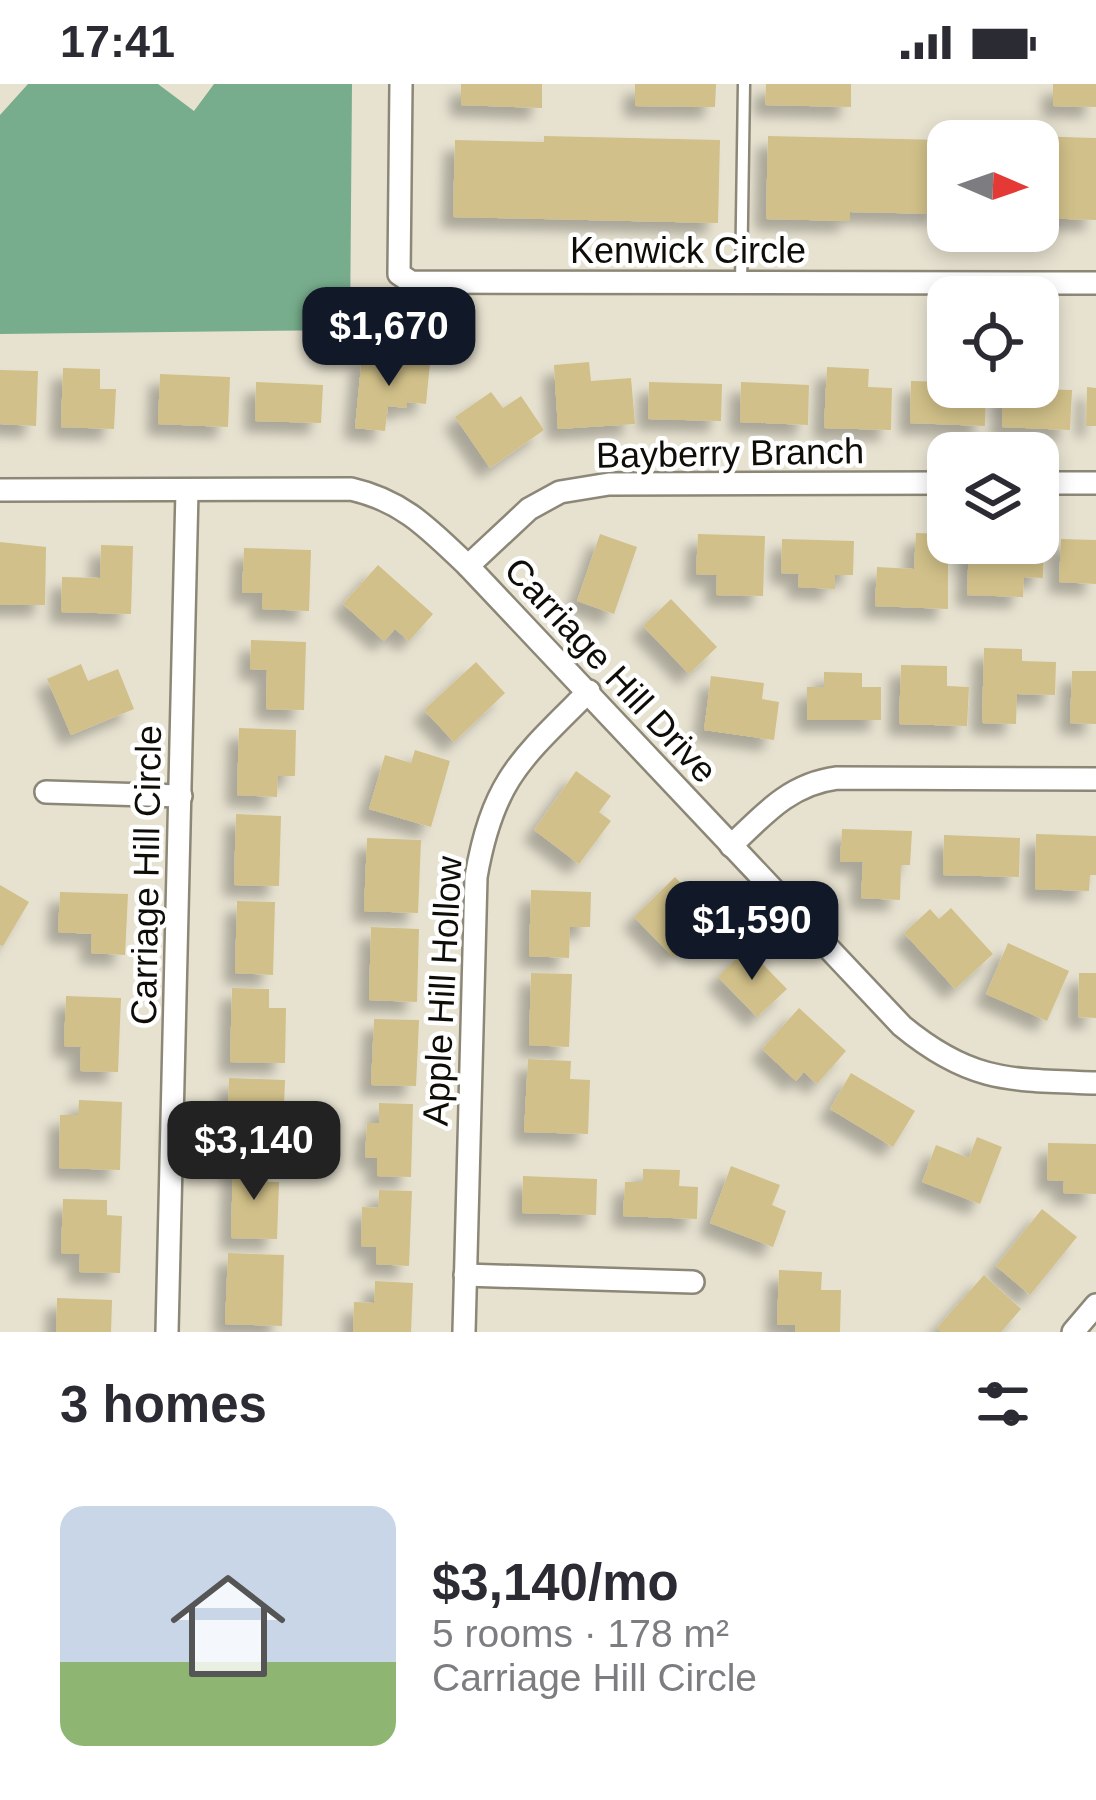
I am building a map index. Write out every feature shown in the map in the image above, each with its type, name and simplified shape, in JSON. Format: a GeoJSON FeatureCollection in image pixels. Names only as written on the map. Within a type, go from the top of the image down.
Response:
{"type":"FeatureCollection","features":[{"type":"Feature","properties":{"kind":"street","name":"Kenwick Circle"},"geometry":{"type":"LineString","coordinates":[[401,84],[399,274],[412,282],[1096,283]]}},
{"type":"Feature","properties":{"kind":"street","name":"Bayberry Branch"},"geometry":{"type":"LineString","coordinates":[[468,566],[529,509],[560,492],[609,484],[927,483]]}},
{"type":"Feature","properties":{"kind":"street"},"geometry":{"type":"LineString","coordinates":[[1059,483],[1096,483]]}},
{"type":"Feature","properties":{"kind":"street","name":"Carriage Hill Drive"},"geometry":{"type":"LineString","coordinates":[[0,490],[351,489],[385,496],[468,566],[902,1026],[937,1054],[974,1072],[1016,1081],[1096,1083]]}},
{"type":"Feature","properties":{"kind":"street","name":"Carriage Hill Circle"},"geometry":{"type":"LineString","coordinates":[[166,1332],[187,491]]}},
{"type":"Feature","properties":{"kind":"street","name":"Apple Hill Hollow"},"geometry":{"type":"LineString","coordinates":[[464,1332],[476,877],[484,830],[520,760],[590,692]]}},
{"type":"Feature","properties":{"kind":"street"},"geometry":{"type":"LineString","coordinates":[[731,846],[779,800],[811,782],[1096,778]]}},
{"type":"Feature","properties":{"kind":"street"},"geometry":{"type":"LineString","coordinates":[[46,792],[181,796]]}},
{"type":"Feature","properties":{"kind":"street"},"geometry":{"type":"LineString","coordinates":[[465,1275],[693,1282]]}},
{"type":"Feature","properties":{"kind":"street"},"geometry":{"type":"LineString","coordinates":[[1073,1332],[1096,1305]]}},
{"type":"Feature","properties":{"kind":"lane"},"geometry":{"type":"LineString","coordinates":[[741,284],[744,84]]}},
{"type":"Feature","properties":{"kind":"green space"},"geometry":{"type":"Polygon","coordinates":[[[28,84],[158,84],[194,111],[214,84],[352,84],[350,330],[0,334],[0,115],[28,84]]]}},
{"type":"Feature","properties":{"kind":"building"},"geometry":{"type":"Polygon","coordinates":[[[461,84],[542,84],[542,108],[461,105],[461,84]]]}},
{"type":"Feature","properties":{"kind":"building"},"geometry":{"type":"Polygon","coordinates":[[[635,84],[716,84],[715,107],[635,106],[635,84]]]}},
{"type":"Feature","properties":{"kind":"building"},"geometry":{"type":"Polygon","coordinates":[[[766,84],[851,84],[851,107],[765,105],[766,84]]]}},
{"type":"Feature","properties":{"kind":"building"},"geometry":{"type":"Polygon","coordinates":[[[1053,84],[1096,84],[1096,107],[1053,106],[1053,84]]]}},
{"type":"Feature","properties":{"kind":"building"},"geometry":{"type":"Polygon","coordinates":[[[544,136],[720,140],[718,223],[453,217],[455,140],[544,142],[544,136]]]}},
{"type":"Feature","properties":{"kind":"building"},"geometry":{"type":"Polygon","coordinates":[[[768,136],[927,140],[927,214],[850,212],[850,221],[766,219],[768,136]]]}},
{"type":"Feature","properties":{"kind":"building"},"geometry":{"type":"Polygon","coordinates":[[[1059,137],[1096,138],[1096,220],[1059,219],[1059,137]]]}},
{"type":"Feature","properties":{"kind":"building"},"geometry":{"type":"Polygon","coordinates":[[[362,356],[430,363],[426,404],[388,406],[385,431],[355,428],[362,356]]]}},
{"type":"Feature","properties":{"kind":"building"},"geometry":{"type":"Polygon","coordinates":[[[589,362],[591,381],[631,378],[635,424],[558,429],[554,365],[589,362]]]}},
{"type":"Feature","properties":{"kind":"building"},"geometry":{"type":"Polygon","coordinates":[[[827,367],[869,369],[868,387],[892,388],[891,430],[824,428],[827,367]]]}},
{"type":"Feature","properties":{"kind":"building"},"geometry":{"type":"Polygon","coordinates":[[[63,368],[100,369],[100,389],[116,389],[114,429],[61,427],[63,368]]]}},
{"type":"Feature","properties":{"kind":"building"},"geometry":{"type":"Polygon","coordinates":[[[0,370],[38,371],[36,426],[0,424],[0,370]]]}},
{"type":"Feature","properties":{"kind":"building"},"geometry":{"type":"Polygon","coordinates":[[[160,374],[230,377],[228,427],[158,424],[160,374]]]}},
{"type":"Feature","properties":{"kind":"building"},"geometry":{"type":"Polygon","coordinates":[[[911,381],[927,381],[927,408],[985,408],[985,426],[910,423],[911,381]]]}},
{"type":"Feature","properties":{"kind":"building"},"geometry":{"type":"Polygon","coordinates":[[[256,382],[323,385],[321,423],[255,421],[256,382]]]}},
{"type":"Feature","properties":{"kind":"building"},"geometry":{"type":"Polygon","coordinates":[[[649,382],[722,384],[721,421],[648,419],[649,382]]]}},
{"type":"Feature","properties":{"kind":"building"},"geometry":{"type":"Polygon","coordinates":[[[741,382],[809,385],[808,425],[740,422],[741,382]]]}},
{"type":"Feature","properties":{"kind":"building"},"geometry":{"type":"Polygon","coordinates":[[[1087,387],[1096,388],[1096,426],[1086,426],[1087,387]]]}},
{"type":"Feature","properties":{"kind":"building"},"geometry":{"type":"Polygon","coordinates":[[[1059,390],[1072,390],[1070,430],[1002,427],[1002,408],[1059,408],[1059,390]]]}},
{"type":"Feature","properties":{"kind":"building"},"geometry":{"type":"Polygon","coordinates":[[[491,392],[503,408],[521,396],[544,430],[490,468],[455,417],[491,392]]]}},
{"type":"Feature","properties":{"kind":"building"},"geometry":{"type":"Polygon","coordinates":[[[916,533],[927,533],[927,564],[948,564],[948,609],[875,606],[877,567],[914,569],[916,533]]]}},
{"type":"Feature","properties":{"kind":"building"},"geometry":{"type":"Polygon","coordinates":[[[600,534],[637,547],[614,614],[577,601],[600,534]]]}},
{"type":"Feature","properties":{"kind":"building"},"geometry":{"type":"Polygon","coordinates":[[[698,534],[765,536],[763,596],[716,595],[717,575],[696,574],[698,534]]]}},
{"type":"Feature","properties":{"kind":"building"},"geometry":{"type":"Polygon","coordinates":[[[782,539],[854,541],[853,575],[835,575],[835,589],[798,587],[799,574],[781,573],[782,539]]]}},
{"type":"Feature","properties":{"kind":"building"},"geometry":{"type":"Polygon","coordinates":[[[1061,539],[1096,540],[1096,584],[1059,582],[1061,539]]]}},
{"type":"Feature","properties":{"kind":"building"},"geometry":{"type":"Polygon","coordinates":[[[0,542],[46,547],[45,605],[0,605],[0,542]]]}},
{"type":"Feature","properties":{"kind":"building"},"geometry":{"type":"Polygon","coordinates":[[[101,545],[133,546],[131,614],[61,612],[62,577],[100,578],[101,545]]]}},
{"type":"Feature","properties":{"kind":"building"},"geometry":{"type":"Polygon","coordinates":[[[244,548],[311,550],[309,611],[262,609],[263,593],[242,593],[244,548]]]}},
{"type":"Feature","properties":{"kind":"building"},"geometry":{"type":"Polygon","coordinates":[[[968,564],[1043,564],[1043,578],[1024,577],[1023,597],[967,595],[968,564]]]}},
{"type":"Feature","properties":{"kind":"building"},"geometry":{"type":"Polygon","coordinates":[[[378,565],[433,614],[409,641],[395,629],[384,641],[343,604],[378,565]]]}},
{"type":"Feature","properties":{"kind":"building"},"geometry":{"type":"Polygon","coordinates":[[[671,599],[717,647],[689,674],[643,626],[671,599]]]}},
{"type":"Feature","properties":{"kind":"building"},"geometry":{"type":"Polygon","coordinates":[[[251,640],[306,642],[304,710],[266,709],[267,670],[250,669],[251,640]]]}},
{"type":"Feature","properties":{"kind":"building"},"geometry":{"type":"Polygon","coordinates":[[[984,648],[1022,649],[1022,661],[1056,662],[1055,695],[1017,694],[1016,724],[982,723],[984,648]]]}},
{"type":"Feature","properties":{"kind":"building"},"geometry":{"type":"Polygon","coordinates":[[[476,662],[505,693],[454,742],[424,710],[476,662]]]}},
{"type":"Feature","properties":{"kind":"building"},"geometry":{"type":"Polygon","coordinates":[[[81,664],[88,681],[118,669],[134,709],[71,735],[47,679],[81,664]]]}},
{"type":"Feature","properties":{"kind":"building"},"geometry":{"type":"Polygon","coordinates":[[[901,665],[947,666],[947,686],[969,687],[967,726],[899,724],[901,665]]]}},
{"type":"Feature","properties":{"kind":"building"},"geometry":{"type":"Polygon","coordinates":[[[1072,671],[1096,671],[1096,724],[1070,723],[1072,671]]]}},
{"type":"Feature","properties":{"kind":"building"},"geometry":{"type":"Polygon","coordinates":[[[824,672],[862,673],[862,687],[881,687],[881,720],[807,720],[807,687],[824,687],[824,672]]]}},
{"type":"Feature","properties":{"kind":"building"},"geometry":{"type":"Polygon","coordinates":[[[711,676],[764,683],[762,699],[779,702],[774,740],[704,730],[711,676]]]}},
{"type":"Feature","properties":{"kind":"building"},"geometry":{"type":"Polygon","coordinates":[[[239,728],[296,730],[295,776],[278,776],[277,797],[237,795],[239,728]]]}},
{"type":"Feature","properties":{"kind":"building"},"geometry":{"type":"Polygon","coordinates":[[[415,750],[450,761],[431,827],[369,809],[385,755],[411,763],[415,750]]]}},
{"type":"Feature","properties":{"kind":"building"},"geometry":{"type":"Polygon","coordinates":[[[576,771],[611,796],[599,812],[611,821],[579,864],[534,830],[576,771]]]}},
{"type":"Feature","properties":{"kind":"building"},"geometry":{"type":"Polygon","coordinates":[[[236,814],[281,816],[279,886],[234,885],[236,814]]]}},
{"type":"Feature","properties":{"kind":"building"},"geometry":{"type":"Polygon","coordinates":[[[842,829],[912,831],[910,865],[901,865],[900,900],[861,898],[863,862],[840,862],[842,829]]]}},
{"type":"Feature","properties":{"kind":"building"},"geometry":{"type":"Polygon","coordinates":[[[1036,834],[1096,836],[1096,875],[1090,875],[1089,891],[1035,889],[1036,834]]]}},
{"type":"Feature","properties":{"kind":"building"},"geometry":{"type":"Polygon","coordinates":[[[944,835],[1020,838],[1019,877],[943,875],[944,835]]]}},
{"type":"Feature","properties":{"kind":"building"},"geometry":{"type":"Polygon","coordinates":[[[367,838],[421,840],[418,913],[364,911],[367,838]]]}},
{"type":"Feature","properties":{"kind":"building"},"geometry":{"type":"Polygon","coordinates":[[[675,877],[714,917],[673,957],[634,917],[675,877]]]}},
{"type":"Feature","properties":{"kind":"building"},"geometry":{"type":"Polygon","coordinates":[[[0,885],[29,902],[3,946],[0,945],[0,885]]]}},
{"type":"Feature","properties":{"kind":"building"},"geometry":{"type":"Polygon","coordinates":[[[531,890],[591,892],[590,927],[570,927],[569,958],[529,956],[531,890]]]}},
{"type":"Feature","properties":{"kind":"building"},"geometry":{"type":"Polygon","coordinates":[[[60,892],[128,894],[125,955],[91,953],[92,934],[58,932],[60,892]]]}},
{"type":"Feature","properties":{"kind":"building"},"geometry":{"type":"Polygon","coordinates":[[[237,901],[275,902],[273,975],[235,973],[237,901]]]}},
{"type":"Feature","properties":{"kind":"building"},"geometry":{"type":"Polygon","coordinates":[[[951,908],[993,954],[955,989],[904,933],[930,909],[939,919],[951,908]]]}},
{"type":"Feature","properties":{"kind":"building"},"geometry":{"type":"Polygon","coordinates":[[[371,927],[419,929],[417,1002],[369,1000],[371,927]]]}},
{"type":"Feature","properties":{"kind":"building"},"geometry":{"type":"Polygon","coordinates":[[[1008,943],[1069,971],[1047,1021],[986,994],[1008,943]]]}},
{"type":"Feature","properties":{"kind":"building"},"geometry":{"type":"Polygon","coordinates":[[[747,948],[787,989],[757,1017],[718,977],[747,948]]]}},
{"type":"Feature","properties":{"kind":"building"},"geometry":{"type":"Polygon","coordinates":[[[531,973],[572,974],[569,1047],[529,1045],[531,973]]]}},
{"type":"Feature","properties":{"kind":"building"},"geometry":{"type":"Polygon","coordinates":[[[1079,973],[1096,973],[1096,1018],[1078,1017],[1079,973]]]}},
{"type":"Feature","properties":{"kind":"building"},"geometry":{"type":"Polygon","coordinates":[[[232,988],[269,989],[269,1008],[286,1008],[285,1063],[230,1062],[232,988]]]}},
{"type":"Feature","properties":{"kind":"building"},"geometry":{"type":"Polygon","coordinates":[[[66,996],[121,998],[118,1072],[80,1071],[81,1047],[64,1046],[66,996]]]}},
{"type":"Feature","properties":{"kind":"building"},"geometry":{"type":"Polygon","coordinates":[[[799,1008],[846,1051],[817,1084],[804,1072],[796,1081],[762,1049],[799,1008]]]}},
{"type":"Feature","properties":{"kind":"building"},"geometry":{"type":"Polygon","coordinates":[[[374,1019],[419,1020],[416,1086],[371,1085],[374,1019]]]}},
{"type":"Feature","properties":{"kind":"building"},"geometry":{"type":"Polygon","coordinates":[[[528,1059],[571,1061],[570,1079],[590,1080],[588,1134],[524,1132],[528,1059]]]}},
{"type":"Feature","properties":{"kind":"building"},"geometry":{"type":"Polygon","coordinates":[[[851,1073],[915,1111],[893,1147],[830,1109],[851,1073]]]}},
{"type":"Feature","properties":{"kind":"building"},"geometry":{"type":"Polygon","coordinates":[[[229,1078],[285,1080],[282,1150],[226,1148],[229,1078]]]}},
{"type":"Feature","properties":{"kind":"building"},"geometry":{"type":"Polygon","coordinates":[[[79,1100],[122,1102],[120,1170],[59,1168],[60,1115],[78,1115],[79,1100]]]}},
{"type":"Feature","properties":{"kind":"building"},"geometry":{"type":"Polygon","coordinates":[[[379,1103],[413,1104],[411,1177],[377,1176],[377,1158],[365,1157],[367,1123],[379,1123],[379,1103]]]}},
{"type":"Feature","properties":{"kind":"building"},"geometry":{"type":"Polygon","coordinates":[[[977,1137],[1002,1147],[980,1204],[922,1182],[936,1145],[969,1158],[977,1137]]]}},
{"type":"Feature","properties":{"kind":"building"},"geometry":{"type":"Polygon","coordinates":[[[1048,1143],[1096,1144],[1096,1194],[1063,1193],[1064,1181],[1047,1180],[1048,1143]]]}},
{"type":"Feature","properties":{"kind":"building"},"geometry":{"type":"Polygon","coordinates":[[[233,1163],[268,1164],[268,1182],[279,1182],[277,1239],[231,1238],[233,1163]]]}},
{"type":"Feature","properties":{"kind":"building"},"geometry":{"type":"Polygon","coordinates":[[[731,1166],[780,1185],[772,1205],[786,1211],[773,1247],[710,1223],[731,1166]]]}},
{"type":"Feature","properties":{"kind":"building"},"geometry":{"type":"Polygon","coordinates":[[[643,1169],[680,1170],[679,1186],[698,1187],[697,1219],[623,1216],[625,1182],[643,1182],[643,1169]]]}},
{"type":"Feature","properties":{"kind":"building"},"geometry":{"type":"Polygon","coordinates":[[[523,1176],[597,1179],[596,1215],[522,1213],[523,1176]]]}},
{"type":"Feature","properties":{"kind":"building"},"geometry":{"type":"Polygon","coordinates":[[[379,1190],[412,1191],[409,1266],[376,1264],[376,1247],[361,1246],[362,1207],[378,1208],[379,1190]]]}},
{"type":"Feature","properties":{"kind":"building"},"geometry":{"type":"Polygon","coordinates":[[[63,1199],[107,1200],[107,1215],[122,1216],[120,1273],[79,1272],[80,1254],[61,1253],[63,1199]]]}},
{"type":"Feature","properties":{"kind":"building"},"geometry":{"type":"Polygon","coordinates":[[[1042,1209],[1077,1237],[1030,1295],[996,1266],[1042,1209]]]}},
{"type":"Feature","properties":{"kind":"building"},"geometry":{"type":"Polygon","coordinates":[[[228,1253],[284,1255],[282,1326],[225,1324],[228,1253]]]}},
{"type":"Feature","properties":{"kind":"building"},"geometry":{"type":"Polygon","coordinates":[[[779,1270],[822,1272],[821,1290],[841,1290],[840,1332],[795,1332],[795,1325],[777,1325],[779,1270]]]}},
{"type":"Feature","properties":{"kind":"building"},"geometry":{"type":"Polygon","coordinates":[[[984,1275],[1021,1309],[1001,1332],[941,1332],[937,1328],[984,1275]]]}},
{"type":"Feature","properties":{"kind":"building"},"geometry":{"type":"Polygon","coordinates":[[[375,1281],[413,1283],[411,1332],[353,1332],[354,1302],[374,1303],[375,1281]]]}},
{"type":"Feature","properties":{"kind":"building"},"geometry":{"type":"Polygon","coordinates":[[[57,1298],[112,1300],[111,1332],[56,1332],[57,1298]]]}}]}
